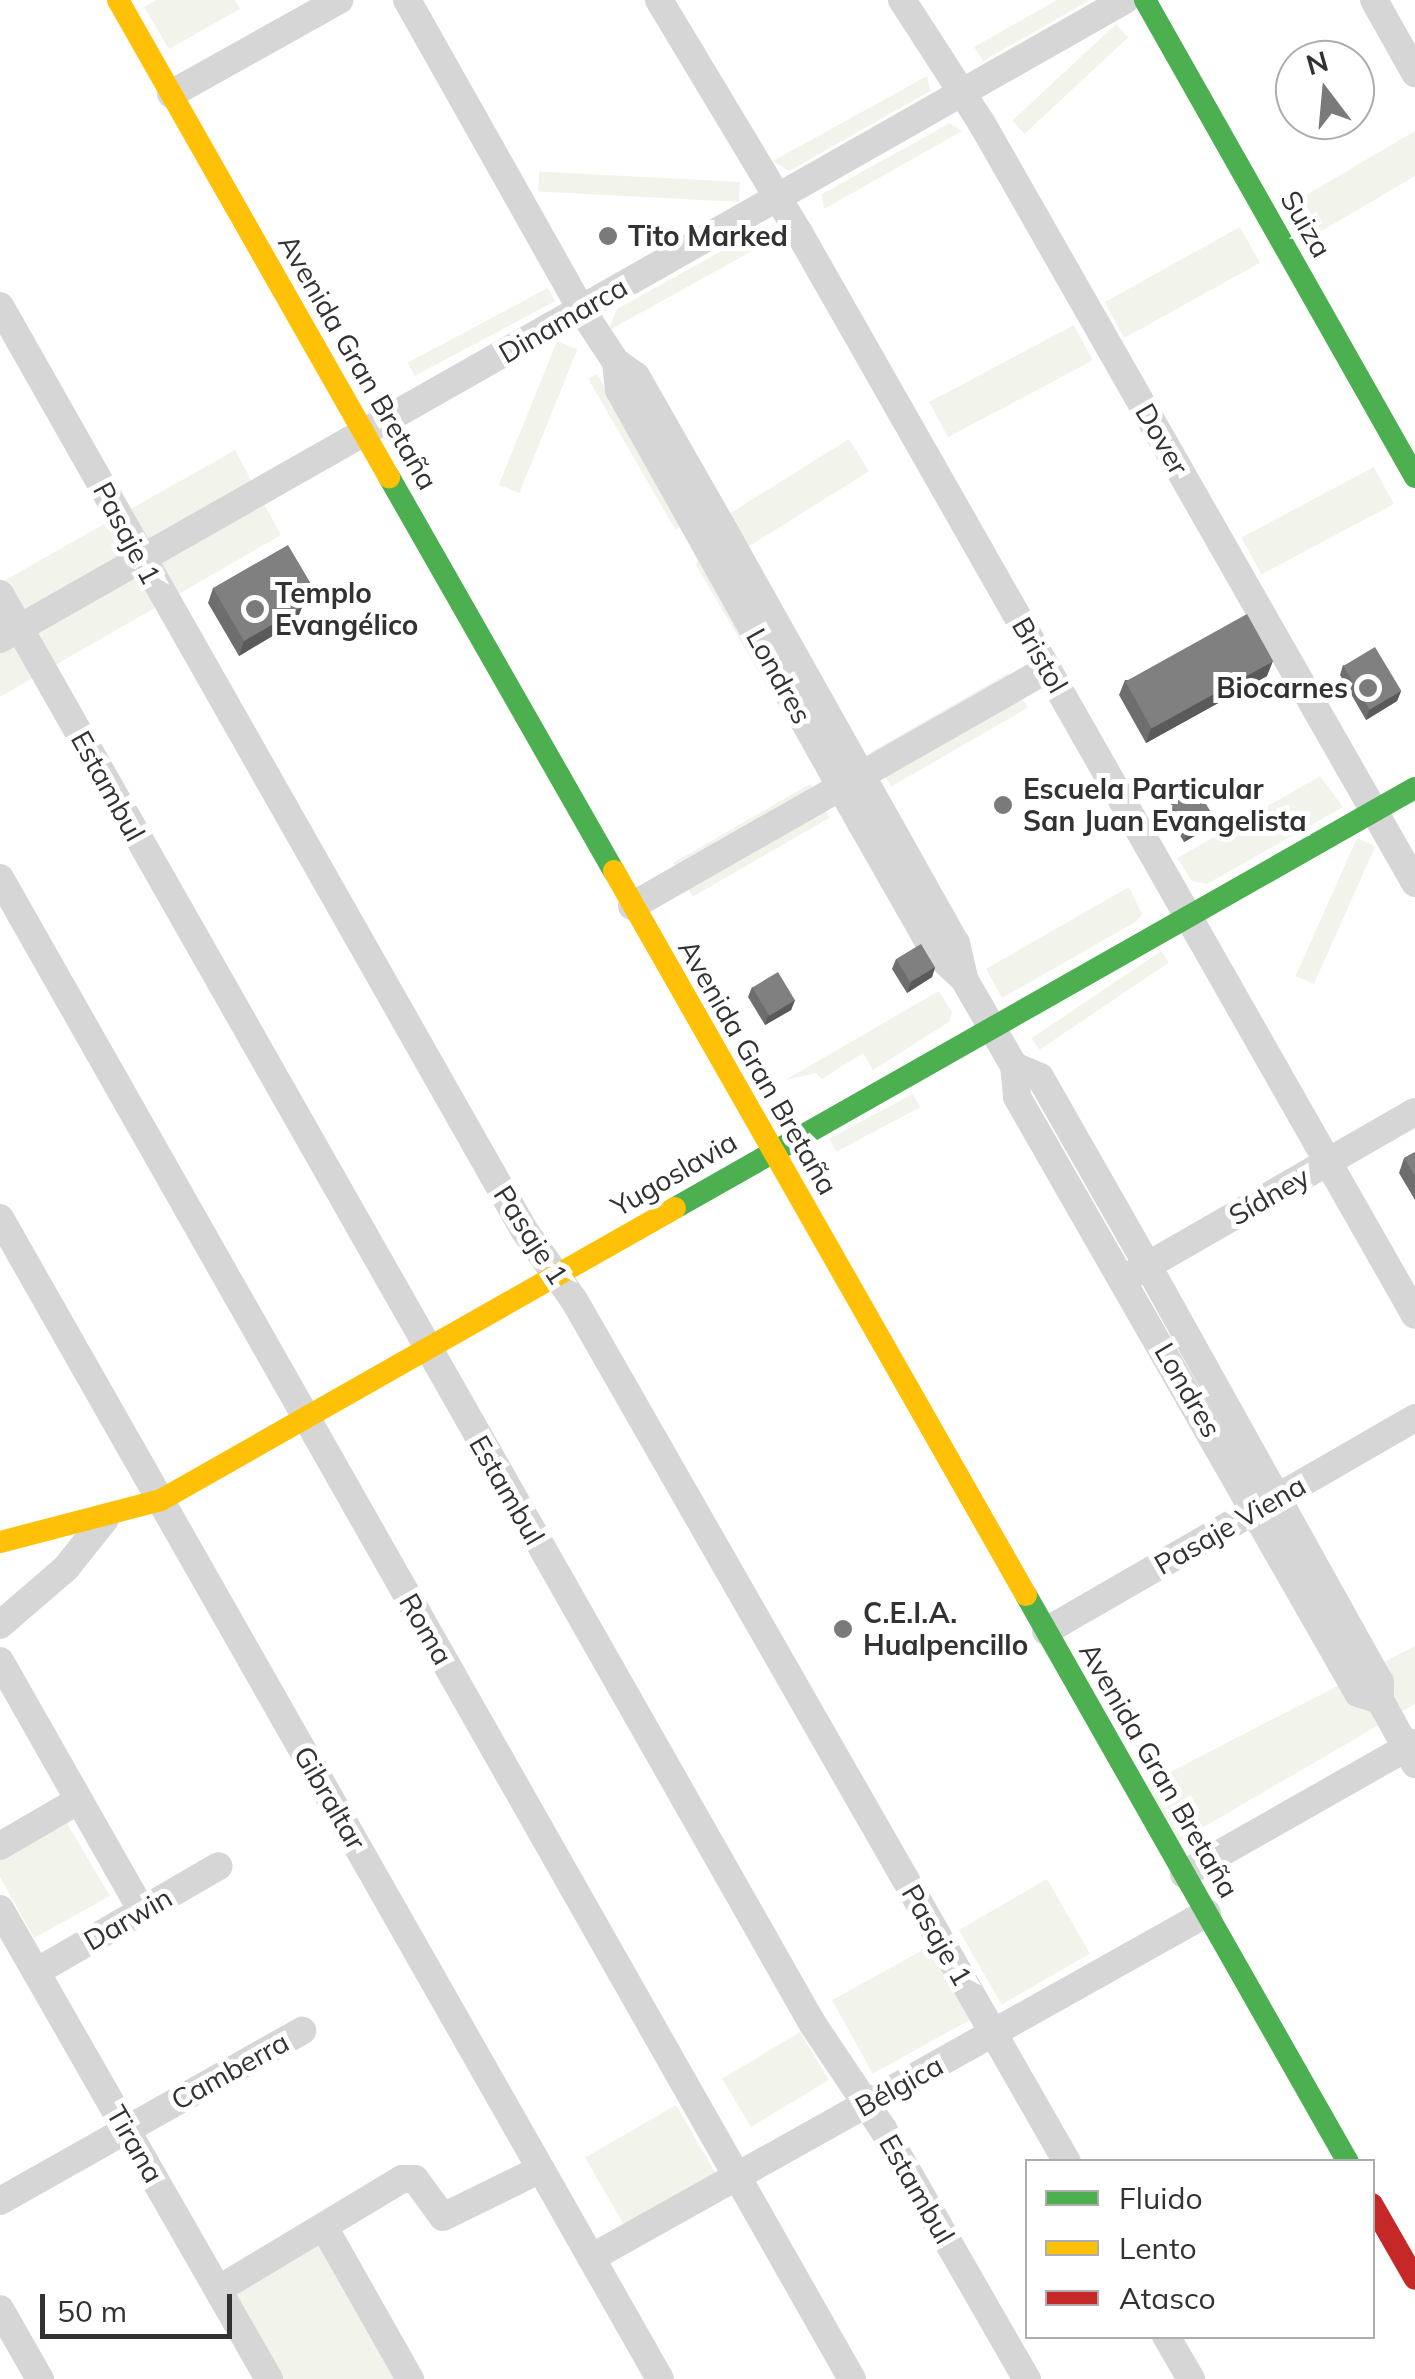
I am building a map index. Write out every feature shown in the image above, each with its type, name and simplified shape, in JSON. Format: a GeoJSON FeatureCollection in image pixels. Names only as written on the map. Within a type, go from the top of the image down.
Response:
{"type":"FeatureCollection","features":[{"type":"Feature","properties":{"kind":"main road","name":"Avenida Gran Bretaña"},"geometry":{"type":"LineString","coordinates":[[118,0],[1346,2159]]}},
{"type":"Feature","properties":{"kind":"main road","name":"Suiza"},"geometry":{"type":"LineString","coordinates":[[1145,0],[1415,477]]}},
{"type":"Feature","properties":{"kind":"main road","name":"Yugoslavia"},"geometry":{"type":"LineString","coordinates":[[0,1542],[44,1526],[105,1519],[161,1500],[1415,788]]}},
{"type":"Feature","properties":{"kind":"main road"},"geometry":{"type":"LineString","coordinates":[[1375,2209],[1415,2278]]}},
{"type":"Feature","properties":{"kind":"street"},"geometry":{"type":"LineString","coordinates":[[288,0],[288,29]]}},
{"type":"Feature","properties":{"kind":"street"},"geometry":{"type":"LineString","coordinates":[[172,94],[339,0]]}},
{"type":"Feature","properties":{"kind":"street","name":"Londres"},"geometry":{"type":"LineString","coordinates":[[407,0],[616,362],[618,390],[852,781],[934,951],[964,979],[1014,1066],[1017,1096],[1124,1280],[1268,1504]]}},
{"type":"Feature","properties":{"kind":"street","name":"Bristol"},"geometry":{"type":"LineString","coordinates":[[659,0],[1048,669],[1415,1315]]}},
{"type":"Feature","properties":{"kind":"street","name":"Dover"},"geometry":{"type":"LineString","coordinates":[[902,0],[959,94],[982,122],[1415,883]]}},
{"type":"Feature","properties":{"kind":"street","name":"Dinamarca"},"geometry":{"type":"LineString","coordinates":[[10,634],[1125,0]]}},
{"type":"Feature","properties":{"kind":"street"},"geometry":{"type":"LineString","coordinates":[[1374,0],[1415,73]]}},
{"type":"Feature","properties":{"kind":"street","name":"Pasaje 1"},"geometry":{"type":"LineString","coordinates":[[0,306],[141,559],[1064,2159]]}},
{"type":"Feature","properties":{"kind":"street","name":"Estambul"},"geometry":{"type":"LineString","coordinates":[[0,594],[10,634],[1027,2379]]}},
{"type":"Feature","properties":{"kind":"street"},"geometry":{"type":"LineString","coordinates":[[632,906],[1048,669]]}},
{"type":"Feature","properties":{"kind":"street","name":"Roma"},"geometry":{"type":"LineString","coordinates":[[0,878],[852,2379]]}},
{"type":"Feature","properties":{"kind":"street","name":"Londres"},"geometry":{"type":"LineString","coordinates":[[1014,1066],[1040,1077],[1148,1266],[1358,1693],[1380,1700],[1412,1752]]}},
{"type":"Feature","properties":{"kind":"street","name":"Sídney"},"geometry":{"type":"LineString","coordinates":[[1124,1280],[1415,1112]]}},
{"type":"Feature","properties":{"kind":"street","name":"Gibraltar"},"geometry":{"type":"LineString","coordinates":[[0,1218],[660,2379]]}},
{"type":"Feature","properties":{"kind":"street","name":"Pasaje Viena"},"geometry":{"type":"LineString","coordinates":[[1046,1632],[1415,1418]]}},
{"type":"Feature","properties":{"kind":"street"},"geometry":{"type":"LineString","coordinates":[[0,1625],[66,1568],[105,1519]]}},
{"type":"Feature","properties":{"kind":"street"},"geometry":{"type":"LineString","coordinates":[[0,1661],[142,1911]]}},
{"type":"Feature","properties":{"kind":"street"},"geometry":{"type":"LineString","coordinates":[[1184,1874],[1412,1752]]}},
{"type":"Feature","properties":{"kind":"street"},"geometry":{"type":"LineString","coordinates":[[0,1846],[79,1800]]}},
{"type":"Feature","properties":{"kind":"street","name":"Darwin"},"geometry":{"type":"LineString","coordinates":[[36,1972],[219,1866]]}},
{"type":"Feature","properties":{"kind":"street","name":"Tirana"},"geometry":{"type":"LineString","coordinates":[[0,1909],[269,2379]]}},
{"type":"Feature","properties":{"kind":"street","name":"Bélgica"},"geometry":{"type":"LineString","coordinates":[[592,2258],[1206,1913]]}},
{"type":"Feature","properties":{"kind":"street","name":"Camberra"},"geometry":{"type":"LineString","coordinates":[[0,2201],[302,2030]]}},
{"type":"Feature","properties":{"kind":"street"},"geometry":{"type":"LineString","coordinates":[[219,2290],[402,2180],[416,2179],[444,2217],[540,2169]]}},
{"type":"Feature","properties":{"kind":"street"},"geometry":{"type":"LineString","coordinates":[[324,2228],[410,2379]]}},
{"type":"Feature","properties":{"kind":"street"},"geometry":{"type":"LineString","coordinates":[[0,2309],[40,2379]]}},
{"type":"Feature","properties":{"kind":"street"},"geometry":{"type":"LineString","coordinates":[[1168,2339],[1191,2379]]}},
{"type":"Feature","properties":{"kind":"shaded area"},"geometry":{"type":"Polygon","coordinates":[[[156,0],[235,0],[240,9],[169,49],[144,7],[156,0]]]}},
{"type":"Feature","properties":{"kind":"shaded area"},"geometry":{"type":"Polygon","coordinates":[[[1057,0],[1090,0],[983,61],[974,47],[1057,0]]]}},
{"type":"Feature","properties":{"kind":"shaded area"},"geometry":{"type":"Polygon","coordinates":[[[1116,24],[1128,37],[1024,134],[1012,121],[1116,24]]]}},
{"type":"Feature","properties":{"kind":"shaded area"},"geometry":{"type":"Polygon","coordinates":[[[927,76],[930,91],[789,171],[773,161],[927,76]]]}},
{"type":"Feature","properties":{"kind":"shaded area"},"geometry":{"type":"Polygon","coordinates":[[[950,123],[962,131],[824,209],[822,194],[950,123]]]}},
{"type":"Feature","properties":{"kind":"shaded area"},"geometry":{"type":"Polygon","coordinates":[[[1415,131],[1415,176],[1310,238],[1291,204],[1415,131]]]}},
{"type":"Feature","properties":{"kind":"shaded area"},"geometry":{"type":"Polygon","coordinates":[[[539,171],[740,182],[739,202],[538,191],[539,171]]]}},
{"type":"Feature","properties":{"kind":"shaded area"},"geometry":{"type":"Polygon","coordinates":[[[1240,227],[1260,263],[1124,338],[1104,302],[1240,227]]]}},
{"type":"Feature","properties":{"kind":"shaded area"},"geometry":{"type":"Polygon","coordinates":[[[763,228],[781,235],[608,331],[617,309],[763,228]]]}},
{"type":"Feature","properties":{"kind":"shaded area"},"geometry":{"type":"Polygon","coordinates":[[[548,288],[555,301],[415,376],[408,363],[548,288]]]}},
{"type":"Feature","properties":{"kind":"shaded area"},"geometry":{"type":"Polygon","coordinates":[[[1074,325],[1093,360],[948,437],[929,402],[1074,325]]]}},
{"type":"Feature","properties":{"kind":"shaded area"},"geometry":{"type":"Polygon","coordinates":[[[557,341],[577,349],[519,493],[499,485],[557,341]]]}},
{"type":"Feature","properties":{"kind":"shaded area"},"geometry":{"type":"Polygon","coordinates":[[[597,374],[684,525],[675,530],[588,379],[597,374]]]}},
{"type":"Feature","properties":{"kind":"shaded area"},"geometry":{"type":"Polygon","coordinates":[[[849,439],[869,471],[739,552],[719,520],[849,439]]]}},
{"type":"Feature","properties":{"kind":"shaded area"},"geometry":{"type":"Polygon","coordinates":[[[235,450],[281,535],[0,697],[0,583],[235,450]]]}},
{"type":"Feature","properties":{"kind":"shaded area"},"geometry":{"type":"Polygon","coordinates":[[[1374,467],[1394,504],[1261,575],[1242,537],[1374,467]]]}},
{"type":"Feature","properties":{"kind":"shaded area"},"geometry":{"type":"Polygon","coordinates":[[[700,556],[813,764],[696,565],[700,556]]]}},
{"type":"Feature","properties":{"kind":"shaded area"},"geometry":{"type":"Polygon","coordinates":[[[1008,673],[1028,708],[891,787],[871,752],[1008,673]]]}},
{"type":"Feature","properties":{"kind":"shaded area"},"geometry":{"type":"Polygon","coordinates":[[[1320,776],[1343,807],[1207,884],[1192,881],[1177,858],[1320,776]]]}},
{"type":"Feature","properties":{"kind":"shaded area"},"geometry":{"type":"Polygon","coordinates":[[[810,784],[829,818],[693,897],[673,863],[810,784]]]}},
{"type":"Feature","properties":{"kind":"shaded area"},"geometry":{"type":"Polygon","coordinates":[[[1357,838],[1375,846],[1314,984],[1296,976],[1357,838]]]}},
{"type":"Feature","properties":{"kind":"shaded area"},"geometry":{"type":"Polygon","coordinates":[[[1129,887],[1142,914],[1137,921],[1002,998],[986,969],[1129,887]]]}},
{"type":"Feature","properties":{"kind":"shaded area"},"geometry":{"type":"Polygon","coordinates":[[[1161,951],[1169,963],[1039,1050],[1032,1038],[1161,951]]]}},
{"type":"Feature","properties":{"kind":"shaded area"},"geometry":{"type":"Polygon","coordinates":[[[939,991],[952,1012],[949,1022],[873,1070],[863,1053],[822,1079],[816,1073],[785,1080],[939,991]]]}},
{"type":"Feature","properties":{"kind":"shaded area"},"geometry":{"type":"Polygon","coordinates":[[[913,1094],[920,1107],[836,1152],[829,1139],[913,1094]]]}},
{"type":"Feature","properties":{"kind":"shaded area"},"geometry":{"type":"Polygon","coordinates":[[[1415,1646],[1415,1704],[1178,1842],[1145,1785],[1415,1646]]]}},
{"type":"Feature","properties":{"kind":"shaded area"},"geometry":{"type":"Polygon","coordinates":[[[65,1820],[110,1896],[34,1938],[0,1877],[0,1856],[65,1820]]]}},
{"type":"Feature","properties":{"kind":"shaded area"},"geometry":{"type":"Polygon","coordinates":[[[1047,1879],[1090,1953],[1002,2004],[959,1930],[1047,1879]]]}},
{"type":"Feature","properties":{"kind":"shaded area"},"geometry":{"type":"Polygon","coordinates":[[[930,1946],[971,2019],[873,2074],[832,2000],[930,1946]]]}},
{"type":"Feature","properties":{"kind":"shaded area"},"geometry":{"type":"Polygon","coordinates":[[[800,2032],[829,2080],[751,2127],[722,2079],[800,2032]]]}},
{"type":"Feature","properties":{"kind":"shaded area"},"geometry":{"type":"Polygon","coordinates":[[[676,2105],[718,2179],[628,2231],[585,2158],[676,2105]]]}},
{"type":"Feature","properties":{"kind":"shaded area"},"geometry":{"type":"Polygon","coordinates":[[[324,2241],[401,2379],[280,2379],[232,2292],[324,2241]]]}},
{"type":"Feature","properties":{"kind":"building","name":"Templo Evangélico"},"geometry":{"type":"Polygon","coordinates":[[[288,545],[314,589],[297,599],[302,607],[244,641],[213,588],[288,545]]]}},
{"type":"Feature","properties":{"kind":"building"},"geometry":{"type":"Polygon","coordinates":[[[1247,614],[1273,661],[1152,729],[1125,681],[1247,614]]]}},
{"type":"Feature","properties":{"kind":"building","name":"Biocarnes"},"geometry":{"type":"Polygon","coordinates":[[[1375,647],[1401,691],[1370,710],[1343,666],[1375,647]]]}},
{"type":"Feature","properties":{"kind":"building"},"geometry":{"type":"Polygon","coordinates":[[[1197,789],[1214,817],[1188,833],[1171,804],[1197,789]]]}},
{"type":"Feature","properties":{"kind":"building"},"geometry":{"type":"Polygon","coordinates":[[[921,944],[935,967],[910,982],[896,959],[921,944]]]}},
{"type":"Feature","properties":{"kind":"building"},"geometry":{"type":"Polygon","coordinates":[[[778,972],[795,1000],[769,1016],[752,987],[778,972]]]}},
{"type":"Feature","properties":{"kind":"building"},"geometry":{"type":"Polygon","coordinates":[[[1415,1152],[1415,1176],[1404,1158],[1415,1152]]]}},
{"type":"Feature","properties":{"kind":"traffic: fast"},"geometry":{"type":"LineString","coordinates":[[1145,0],[1415,477]]}},
{"type":"Feature","properties":{"kind":"traffic: fast"},"geometry":{"type":"LineString","coordinates":[[389,477],[614,871]]}},
{"type":"Feature","properties":{"kind":"traffic: fast"},"geometry":{"type":"LineString","coordinates":[[675,1208],[1415,788]]}},
{"type":"Feature","properties":{"kind":"traffic: fast"},"geometry":{"type":"LineString","coordinates":[[1026,1595],[1346,2159]]}},
{"type":"Feature","properties":{"kind":"traffic: slow"},"geometry":{"type":"LineString","coordinates":[[118,0],[389,477]]}},
{"type":"Feature","properties":{"kind":"traffic: slow"},"geometry":{"type":"LineString","coordinates":[[614,871],[1026,1595]]}},
{"type":"Feature","properties":{"kind":"traffic: slow"},"geometry":{"type":"LineString","coordinates":[[0,1542],[161,1500],[675,1208]]}},
{"type":"Feature","properties":{"kind":"traffic: jam"},"geometry":{"type":"LineString","coordinates":[[1375,2209],[1415,2279]]}},
{"type":"Feature","properties":{"kind":"place","name":"Tito Marked"},"geometry":{"type":"Point","coordinates":[608,236]}},
{"type":"Feature","properties":{"kind":"place","name":"Templo Evangélico"},"geometry":{"type":"Point","coordinates":[255,609]}},
{"type":"Feature","properties":{"kind":"place","name":"Biocarnes"},"geometry":{"type":"Point","coordinates":[1368,688]}},
{"type":"Feature","properties":{"kind":"place","name":"Escuela Particular San Juan Evangelista"},"geometry":{"type":"Point","coordinates":[1003,805]}},
{"type":"Feature","properties":{"kind":"place","name":"C.E.I.A. Hualpencillo"},"geometry":{"type":"Point","coordinates":[843,1629]}}]}
